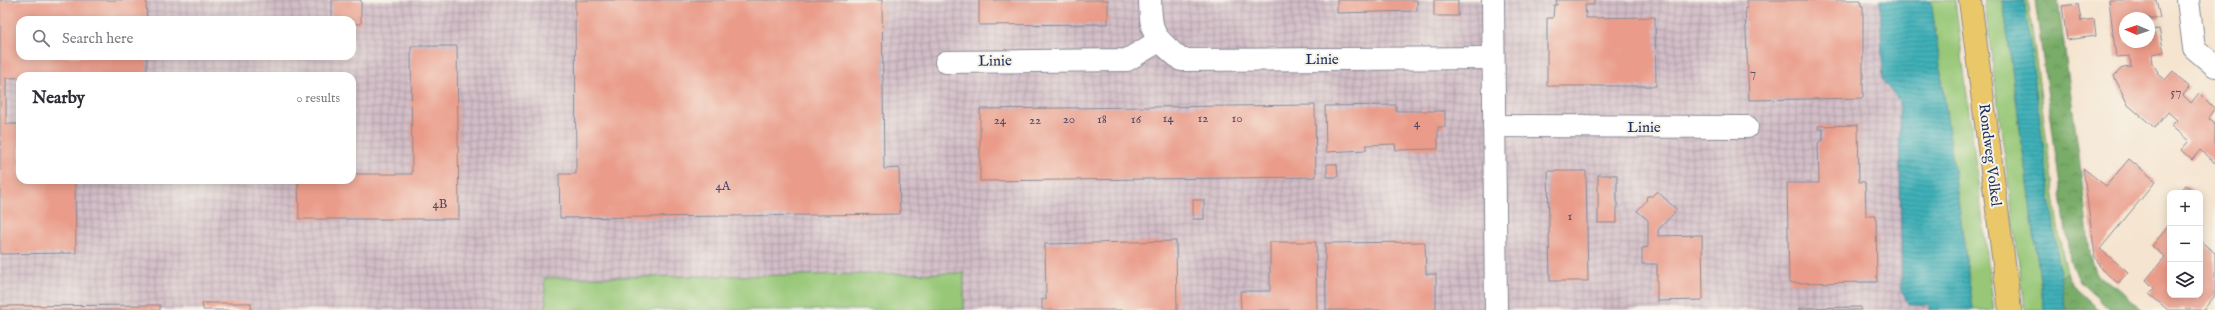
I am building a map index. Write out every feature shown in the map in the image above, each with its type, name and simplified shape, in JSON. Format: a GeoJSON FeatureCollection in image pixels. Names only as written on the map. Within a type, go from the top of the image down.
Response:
{"type":"FeatureCollection","features":[{"type":"Feature","properties":{"kind":"main road","name":"Rondweg Volkel"},"geometry":{"type":"LineString","coordinates":[[1970,0],[2010,310]]}},
{"type":"Feature","properties":{"kind":"street","name":"Linie"},"geometry":{"type":"LineString","coordinates":[[1150,0],[1151,27],[1159,41],[1181,60],[1494,58]]}},
{"type":"Feature","properties":{"kind":"street"},"geometry":{"type":"LineString","coordinates":[[1493,0],[1496,310]]}},
{"type":"Feature","properties":{"kind":"street"},"geometry":{"type":"LineString","coordinates":[[2188,0],[2194,48],[2215,66]]}},
{"type":"Feature","properties":{"kind":"street","name":"Linie"},"geometry":{"type":"LineString","coordinates":[[946,62],[1127,60],[1159,41]]}},
{"type":"Feature","properties":{"kind":"street","name":"Linie"},"geometry":{"type":"LineString","coordinates":[[1494,126],[1747,127]]}},
{"type":"Feature","properties":{"kind":"shaded area"},"geometry":{"type":"Polygon","coordinates":[[[0,0],[1944,0],[1985,310],[0,310],[0,0]]]}},
{"type":"Feature","properties":{"kind":"green space"},"geometry":{"type":"Polygon","coordinates":[[[1931,0],[1955,0],[1994,310],[1973,310],[1931,0]]]}},
{"type":"Feature","properties":{"kind":"green space"},"geometry":{"type":"Polygon","coordinates":[[[1984,0],[2003,0],[2044,310],[2025,310],[1984,0]]]}},
{"type":"Feature","properties":{"kind":"green space"},"geometry":{"type":"Polygon","coordinates":[[[2024,0],[2028,0],[2060,242],[2067,273],[2060,276],[2024,0]]]}},
{"type":"Feature","properties":{"kind":"green space"},"geometry":{"type":"Polygon","coordinates":[[[2035,0],[2058,0],[2079,155],[2090,254],[2097,275],[2117,287],[2142,310],[2110,310],[2080,282],[2070,261],[2035,0]]]}},
{"type":"Feature","properties":{"kind":"green space"},"geometry":{"type":"Polygon","coordinates":[[[964,273],[964,310],[546,310],[544,278],[964,273]]]}},
{"type":"Feature","properties":{"kind":"green space"},"geometry":{"type":"Polygon","coordinates":[[[2067,273],[2070,279],[2086,298],[2100,310],[2065,310],[2060,276],[2067,273]]]}},
{"type":"Feature","properties":{"kind":"water"},"geometry":{"type":"Polygon","coordinates":[[[1880,0],[1931,0],[1973,310],[1930,310],[1929,305],[1908,304],[1902,290],[1899,101],[1883,81],[1880,0]]]}},
{"type":"Feature","properties":{"kind":"water"},"geometry":{"type":"Polygon","coordinates":[[[2003,0],[2024,0],[2065,310],[2044,310],[2003,0]]]}},
{"type":"Feature","properties":{"kind":"building"},"geometry":{"type":"Polygon","coordinates":[[[0,0],[146,0],[147,16],[16,16],[16,60],[147,60],[147,72],[16,72],[16,78],[6,78],[6,124],[16,124],[16,184],[75,184],[76,253],[0,254],[0,0]]]}},
{"type":"Feature","properties":{"kind":"building"},"geometry":{"type":"Polygon","coordinates":[[[332,0],[361,0],[361,24],[356,24],[356,16],[332,16],[332,0]]]}},
{"type":"Feature","properties":{"kind":"building"},"geometry":{"type":"Polygon","coordinates":[[[575,0],[882,0],[884,169],[899,168],[900,214],[560,218],[559,174],[576,174],[575,0]]]}},
{"type":"Feature","properties":{"kind":"building"},"geometry":{"type":"Polygon","coordinates":[[[979,0],[1108,0],[1108,24],[979,25],[979,0]]]}},
{"type":"Feature","properties":{"kind":"building"},"geometry":{"type":"Polygon","coordinates":[[[1337,0],[1417,0],[1417,11],[1337,13],[1337,0]]]}},
{"type":"Feature","properties":{"kind":"building"},"geometry":{"type":"Polygon","coordinates":[[[1434,0],[1458,0],[1458,16],[1434,16],[1434,0]]]}},
{"type":"Feature","properties":{"kind":"building"},"geometry":{"type":"Polygon","coordinates":[[[1556,0],[1594,0],[1594,5],[1585,5],[1586,18],[1655,17],[1656,86],[1547,86],[1547,18],[1553,18],[1554,5],[1557,5],[1556,0]]]}},
{"type":"Feature","properties":{"kind":"building"},"geometry":{"type":"Polygon","coordinates":[[[1747,0],[1861,0],[1861,6],[1863,6],[1863,98],[1749,100],[1745,8],[1747,8],[1747,0]]]}},
{"type":"Feature","properties":{"kind":"building"},"geometry":{"type":"Polygon","coordinates":[[[2109,0],[2156,0],[2160,18],[2155,18],[2155,12],[2119,12],[2119,48],[2155,48],[2155,29],[2159,29],[2164,52],[2152,54],[2153,64],[2158,72],[2157,74],[2165,80],[2173,71],[2189,88],[2183,95],[2191,103],[2199,93],[2215,109],[2209,118],[2215,123],[2215,163],[2200,150],[2192,160],[2181,150],[2189,141],[2171,126],[2177,120],[2168,112],[2155,128],[2128,105],[2114,76],[2123,67],[2131,66],[2130,56],[2116,57],[2109,0]]]}},
{"type":"Feature","properties":{"kind":"building"},"geometry":{"type":"Polygon","coordinates":[[[2078,4],[2081,21],[2094,19],[2096,36],[2067,40],[2062,6],[2078,4]]]}},
{"type":"Feature","properties":{"kind":"building"},"geometry":{"type":"Polygon","coordinates":[[[411,46],[457,46],[459,219],[299,219],[298,184],[356,184],[356,174],[412,174],[411,46]]]}},
{"type":"Feature","properties":{"kind":"building"},"geometry":{"type":"Polygon","coordinates":[[[1315,105],[1316,177],[980,181],[980,109],[1315,105]]]}},
{"type":"Feature","properties":{"kind":"building"},"geometry":{"type":"Polygon","coordinates":[[[1396,105],[1396,111],[1445,111],[1445,127],[1438,127],[1438,149],[1396,150],[1395,144],[1366,145],[1366,150],[1326,152],[1325,106],[1396,105]]]}},
{"type":"Feature","properties":{"kind":"building"},"geometry":{"type":"Polygon","coordinates":[[[1858,125],[1859,182],[1865,182],[1866,216],[1876,216],[1877,282],[1789,283],[1787,183],[1819,183],[1818,143],[1823,140],[1823,129],[1818,129],[1818,126],[1858,125]]]}},
{"type":"Feature","properties":{"kind":"building"},"geometry":{"type":"Polygon","coordinates":[[[2129,159],[2156,181],[2100,249],[2128,272],[2118,283],[2101,269],[2095,256],[2083,168],[2106,186],[2129,159]]]}},
{"type":"Feature","properties":{"kind":"building"},"geometry":{"type":"Polygon","coordinates":[[[1327,164],[1337,164],[1338,177],[1327,177],[1327,164]]]}},
{"type":"Feature","properties":{"kind":"building"},"geometry":{"type":"Polygon","coordinates":[[[1548,171],[1586,171],[1588,281],[1550,281],[1548,171]]]}},
{"type":"Feature","properties":{"kind":"building"},"geometry":{"type":"Polygon","coordinates":[[[1598,175],[1617,175],[1617,223],[1598,223],[1598,175]]]}},
{"type":"Feature","properties":{"kind":"building"},"geometry":{"type":"Polygon","coordinates":[[[2186,185],[2192,190],[2182,190],[2186,185]]]}},
{"type":"Feature","properties":{"kind":"building"},"geometry":{"type":"Polygon","coordinates":[[[1657,191],[1677,210],[1658,230],[1658,236],[1702,235],[1703,300],[1657,301],[1657,264],[1642,264],[1642,248],[1648,247],[1648,220],[1637,211],[1646,201],[1647,196],[1652,196],[1657,191]]]}},
{"type":"Feature","properties":{"kind":"building"},"geometry":{"type":"Polygon","coordinates":[[[1193,200],[1204,200],[1204,219],[1193,219],[1193,200]]]}},
{"type":"Feature","properties":{"kind":"building"},"geometry":{"type":"Polygon","coordinates":[[[2167,228],[2167,298],[2203,298],[2203,243],[2215,253],[2215,296],[2203,310],[2168,310],[2149,294],[2154,288],[2146,280],[2165,257],[2152,246],[2167,228]]]}},
{"type":"Feature","properties":{"kind":"building"},"geometry":{"type":"Polygon","coordinates":[[[1176,241],[1177,310],[1042,310],[1042,299],[1046,300],[1045,244],[1176,241]]]}},
{"type":"Feature","properties":{"kind":"building"},"geometry":{"type":"Polygon","coordinates":[[[1270,242],[1316,242],[1317,310],[1241,310],[1240,291],[1270,291],[1270,242]]]}},
{"type":"Feature","properties":{"kind":"building"},"geometry":{"type":"Polygon","coordinates":[[[1425,242],[1426,274],[1436,274],[1436,310],[1326,310],[1325,243],[1425,242]]]}},
{"type":"Feature","properties":{"kind":"building"},"geometry":{"type":"Polygon","coordinates":[[[202,303],[251,303],[251,310],[203,310],[202,303]]]}},
{"type":"Feature","properties":{"kind":"building"},"geometry":{"type":"Polygon","coordinates":[[[160,305],[160,310],[0,310],[0,306],[160,305]]]}},
{"type":"Feature","properties":{"kind":"building"},"geometry":{"type":"Polygon","coordinates":[[[1861,307],[1861,310],[1799,310],[1799,308],[1861,307]]]}}]}
